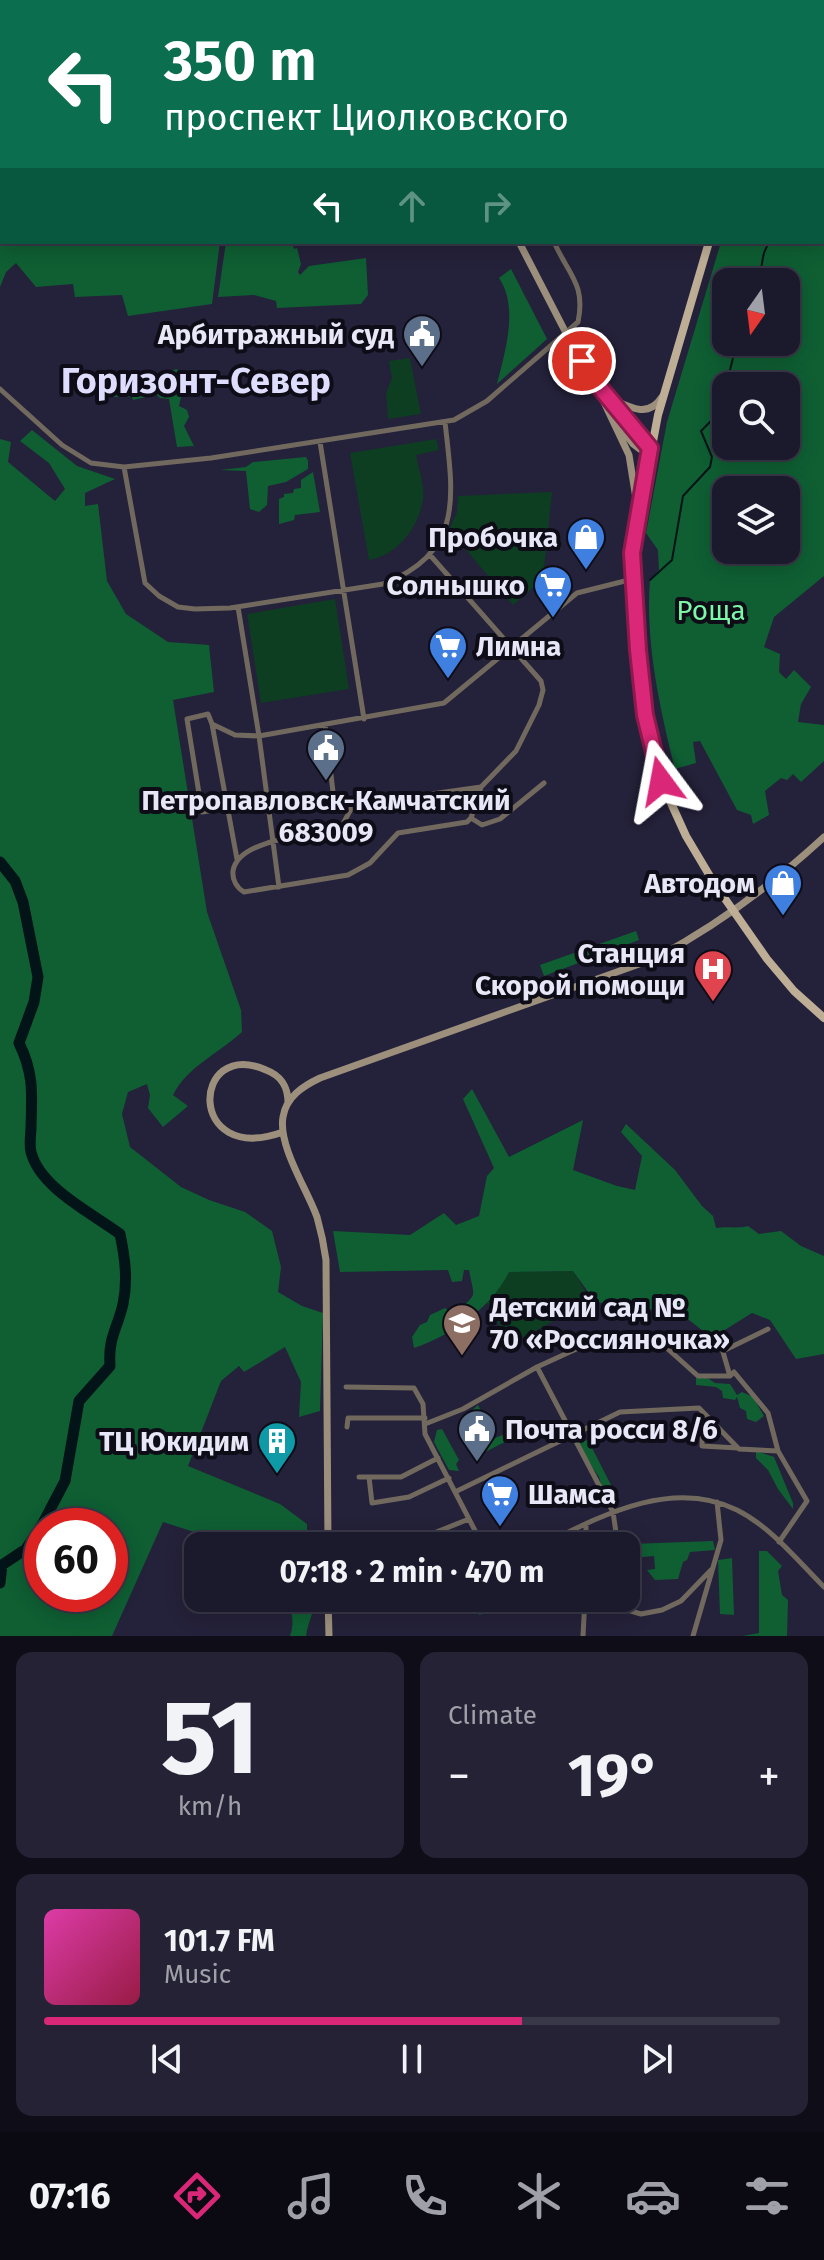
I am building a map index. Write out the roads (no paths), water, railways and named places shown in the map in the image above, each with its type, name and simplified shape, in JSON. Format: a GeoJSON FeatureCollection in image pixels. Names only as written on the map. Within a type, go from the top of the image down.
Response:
{"type":"FeatureCollection","features":[{"type":"Feature","properties":{"kind":"main road"},"geometry":{"type":"LineString","coordinates":[[520,244],[608,409],[632,466],[638,513]]}},
{"type":"Feature","properties":{"kind":"main road"},"geometry":{"type":"LineString","coordinates":[[708,244],[664,393],[632,553],[645,715],[661,781],[686,836],[733,912],[794,991],[824,1018]]}},
{"type":"Feature","properties":{"kind":"main road"},"geometry":{"type":"LineString","coordinates":[[593,379],[650,452]]}},
{"type":"Feature","properties":{"kind":"main road"},"geometry":{"type":"LineString","coordinates":[[608,397],[633,409],[646,410],[659,402],[664,393]]}},
{"type":"Feature","properties":{"kind":"main road"},"geometry":{"type":"LineString","coordinates":[[608,409],[633,444],[650,452]]}},
{"type":"Feature","properties":{"kind":"main road"},"geometry":{"type":"LineString","coordinates":[[287,1104],[297,1092],[320,1078],[656,958],[733,912],[824,837]]}},
{"type":"Feature","properties":{"kind":"main road"},"geometry":{"type":"LineString","coordinates":[[283,1132],[259,1138],[233,1134],[222,1126],[212,1114],[209,1092],[215,1080],[232,1067],[253,1065],[271,1071],[282,1080],[288,1093],[283,1132],[317,1217],[326,1260],[328,1532]]}},
{"type":"Feature","properties":{"kind":"main road"},"geometry":{"type":"LineString","coordinates":[[328,1612],[329,1636]]}},
{"type":"Feature","properties":{"kind":"street"},"geometry":{"type":"LineString","coordinates":[[0,389],[74,455],[98,465],[124,467],[320,442],[445,422],[463,416],[487,401],[578,322],[580,295],[577,280],[555,244]]}},
{"type":"Feature","properties":{"kind":"street"},"geometry":{"type":"LineString","coordinates":[[124,467],[145,583],[178,607],[238,606],[383,584],[407,575],[430,555],[442,534],[452,505],[445,422]]}},
{"type":"Feature","properties":{"kind":"street"},"geometry":{"type":"LineString","coordinates":[[320,442],[364,719]]}},
{"type":"Feature","properties":{"kind":"street"},"geometry":{"type":"LineString","coordinates":[[228,808],[202,812],[187,719],[208,714],[212,724],[228,808],[237,859],[232,874],[238,888],[244,892],[348,875],[370,863],[398,833],[467,822],[471,818],[481,787],[516,751],[539,705],[543,690],[541,681],[512,646],[430,555]]}},
{"type":"Feature","properties":{"kind":"street"},"geometry":{"type":"LineString","coordinates":[[212,724],[235,735],[259,736],[444,703],[577,593],[633,579]]}},
{"type":"Feature","properties":{"kind":"street"},"geometry":{"type":"LineString","coordinates":[[238,606],[279,887]]}},
{"type":"Feature","properties":{"kind":"street"},"geometry":{"type":"LineString","coordinates":[[325,725],[334,800],[353,805],[481,787]]}},
{"type":"Feature","properties":{"kind":"street"},"geometry":{"type":"LineString","coordinates":[[471,818],[482,825],[500,819],[544,783]]}},
{"type":"Feature","properties":{"kind":"street"},"geometry":{"type":"LineString","coordinates":[[237,859],[248,850],[271,842],[336,830],[343,824],[353,805]]}},
{"type":"Feature","properties":{"kind":"street"},"geometry":{"type":"LineString","coordinates":[[723,1351],[768,1329]]}},
{"type":"Feature","properties":{"kind":"street"},"geometry":{"type":"LineString","coordinates":[[718,1335],[730,1376]]}},
{"type":"Feature","properties":{"kind":"street"},"geometry":{"type":"LineString","coordinates":[[347,1427],[348,1418],[425,1421],[463,1409],[537,1367],[596,1340],[660,1342],[698,1376],[730,1376],[734,1372],[768,1413],[778,1451],[807,1501],[779,1542]]}},
{"type":"Feature","properties":{"kind":"street"},"geometry":{"type":"LineString","coordinates":[[537,1367],[613,1512],[616,1532]]}},
{"type":"Feature","properties":{"kind":"street"},"geometry":{"type":"LineString","coordinates":[[346,1387],[414,1388],[423,1404],[425,1434],[457,1491],[475,1532]]}},
{"type":"Feature","properties":{"kind":"street"},"geometry":{"type":"LineString","coordinates":[[457,1491],[620,1412],[633,1410],[699,1408],[739,1449]]}},
{"type":"Feature","properties":{"kind":"street"},"geometry":{"type":"LineString","coordinates":[[703,1412],[702,1446],[778,1451]]}},
{"type":"Feature","properties":{"kind":"street"},"geometry":{"type":"LineString","coordinates":[[359,1477],[401,1477],[438,1458]]}},
{"type":"Feature","properties":{"kind":"street"},"geometry":{"type":"LineString","coordinates":[[369,1477],[372,1503],[409,1497],[449,1478]]}},
{"type":"Feature","properties":{"kind":"street"},"geometry":{"type":"LineString","coordinates":[[569,1532],[644,1501],[697,1499],[717,1502],[739,1511],[779,1542],[824,1587]]}},
{"type":"Feature","properties":{"kind":"street"},"geometry":{"type":"LineString","coordinates":[[693,1636],[721,1540],[717,1502]]}},
{"type":"Feature","properties":{"kind":"street"},"geometry":{"type":"LineString","coordinates":[[436,1532],[469,1519]]}},
{"type":"Feature","properties":{"kind":"street"},"geometry":{"type":"LineString","coordinates":[[586,1524],[586,1532]]}},
{"type":"Feature","properties":{"kind":"street"},"geometry":{"type":"LineString","coordinates":[[634,1612],[641,1614],[662,1610],[681,1601],[711,1570]]}},
{"type":"Feature","properties":{"kind":"street"},"geometry":{"type":"LineString","coordinates":[[583,1636],[584,1612]]}},
{"type":"Feature","properties":{"kind":"waterway"},"geometry":{"type":"LineString","coordinates":[[761,268],[769,244]]}},
{"type":"Feature","properties":{"kind":"waterway"},"geometry":{"type":"LineString","coordinates":[[730,372],[734,356]]}},
{"type":"Feature","properties":{"kind":"waterway"},"geometry":{"type":"LineString","coordinates":[[712,420],[701,431],[712,457]]}},
{"type":"Feature","properties":{"kind":"waterway"},"geometry":{"type":"LineString","coordinates":[[650,580],[672,560],[683,496],[710,467],[712,457]]}},
{"type":"Feature","properties":{"kind":"waterway"},"geometry":{"type":"LineString","coordinates":[[0,862],[15,881],[23,902],[38,977],[34,1002],[19,1043],[31,1084],[31,1152],[36,1165],[56,1188],[120,1234],[126,1278],[123,1304],[110,1348],[110,1366],[79,1401],[65,1481],[26,1549],[2,1565],[0,1583]]}},
{"type":"Feature","properties":{"kind":"place","name":"Арбитражный суд"},"geometry":{"type":"Point","coordinates":[422,368]}},
{"type":"Feature","properties":{"kind":"place","name":"Пробочка"},"geometry":{"type":"Point","coordinates":[586,571]}},
{"type":"Feature","properties":{"kind":"place","name":"Солнышко"},"geometry":{"type":"Point","coordinates":[553,619]}},
{"type":"Feature","properties":{"kind":"place","name":"Лимна"},"geometry":{"type":"Point","coordinates":[448,680]}},
{"type":"Feature","properties":{"kind":"place","name":"Петропавловск-Камчатский 683009"},"geometry":{"type":"Point","coordinates":[326,782]}},
{"type":"Feature","properties":{"kind":"place","name":"Автодом"},"geometry":{"type":"Point","coordinates":[783,917]}},
{"type":"Feature","properties":{"kind":"place","name":"Станция Скорой помощи"},"geometry":{"type":"Point","coordinates":[713,1003]}},
{"type":"Feature","properties":{"kind":"place","name":"Детский сад № 70 «Россияночка»"},"geometry":{"type":"Point","coordinates":[462,1357]}},
{"type":"Feature","properties":{"kind":"place","name":"Почта росси 8/6"},"geometry":{"type":"Point","coordinates":[477,1463]}},
{"type":"Feature","properties":{"kind":"place","name":"ТЦ Юкидим"},"geometry":{"type":"Point","coordinates":[277,1475]}},
{"type":"Feature","properties":{"kind":"place","name":"Шамса"},"geometry":{"type":"Point","coordinates":[500,1528]}},
{"type":"Feature","properties":{"kind":"district","name":"Горизонт-Север"},"geometry":{"type":"Point","coordinates":[196,381]}},
{"type":"Feature","properties":{"kind":"park label","name":"Роща"},"geometry":{"type":"Point","coordinates":[711,610]}}]}
